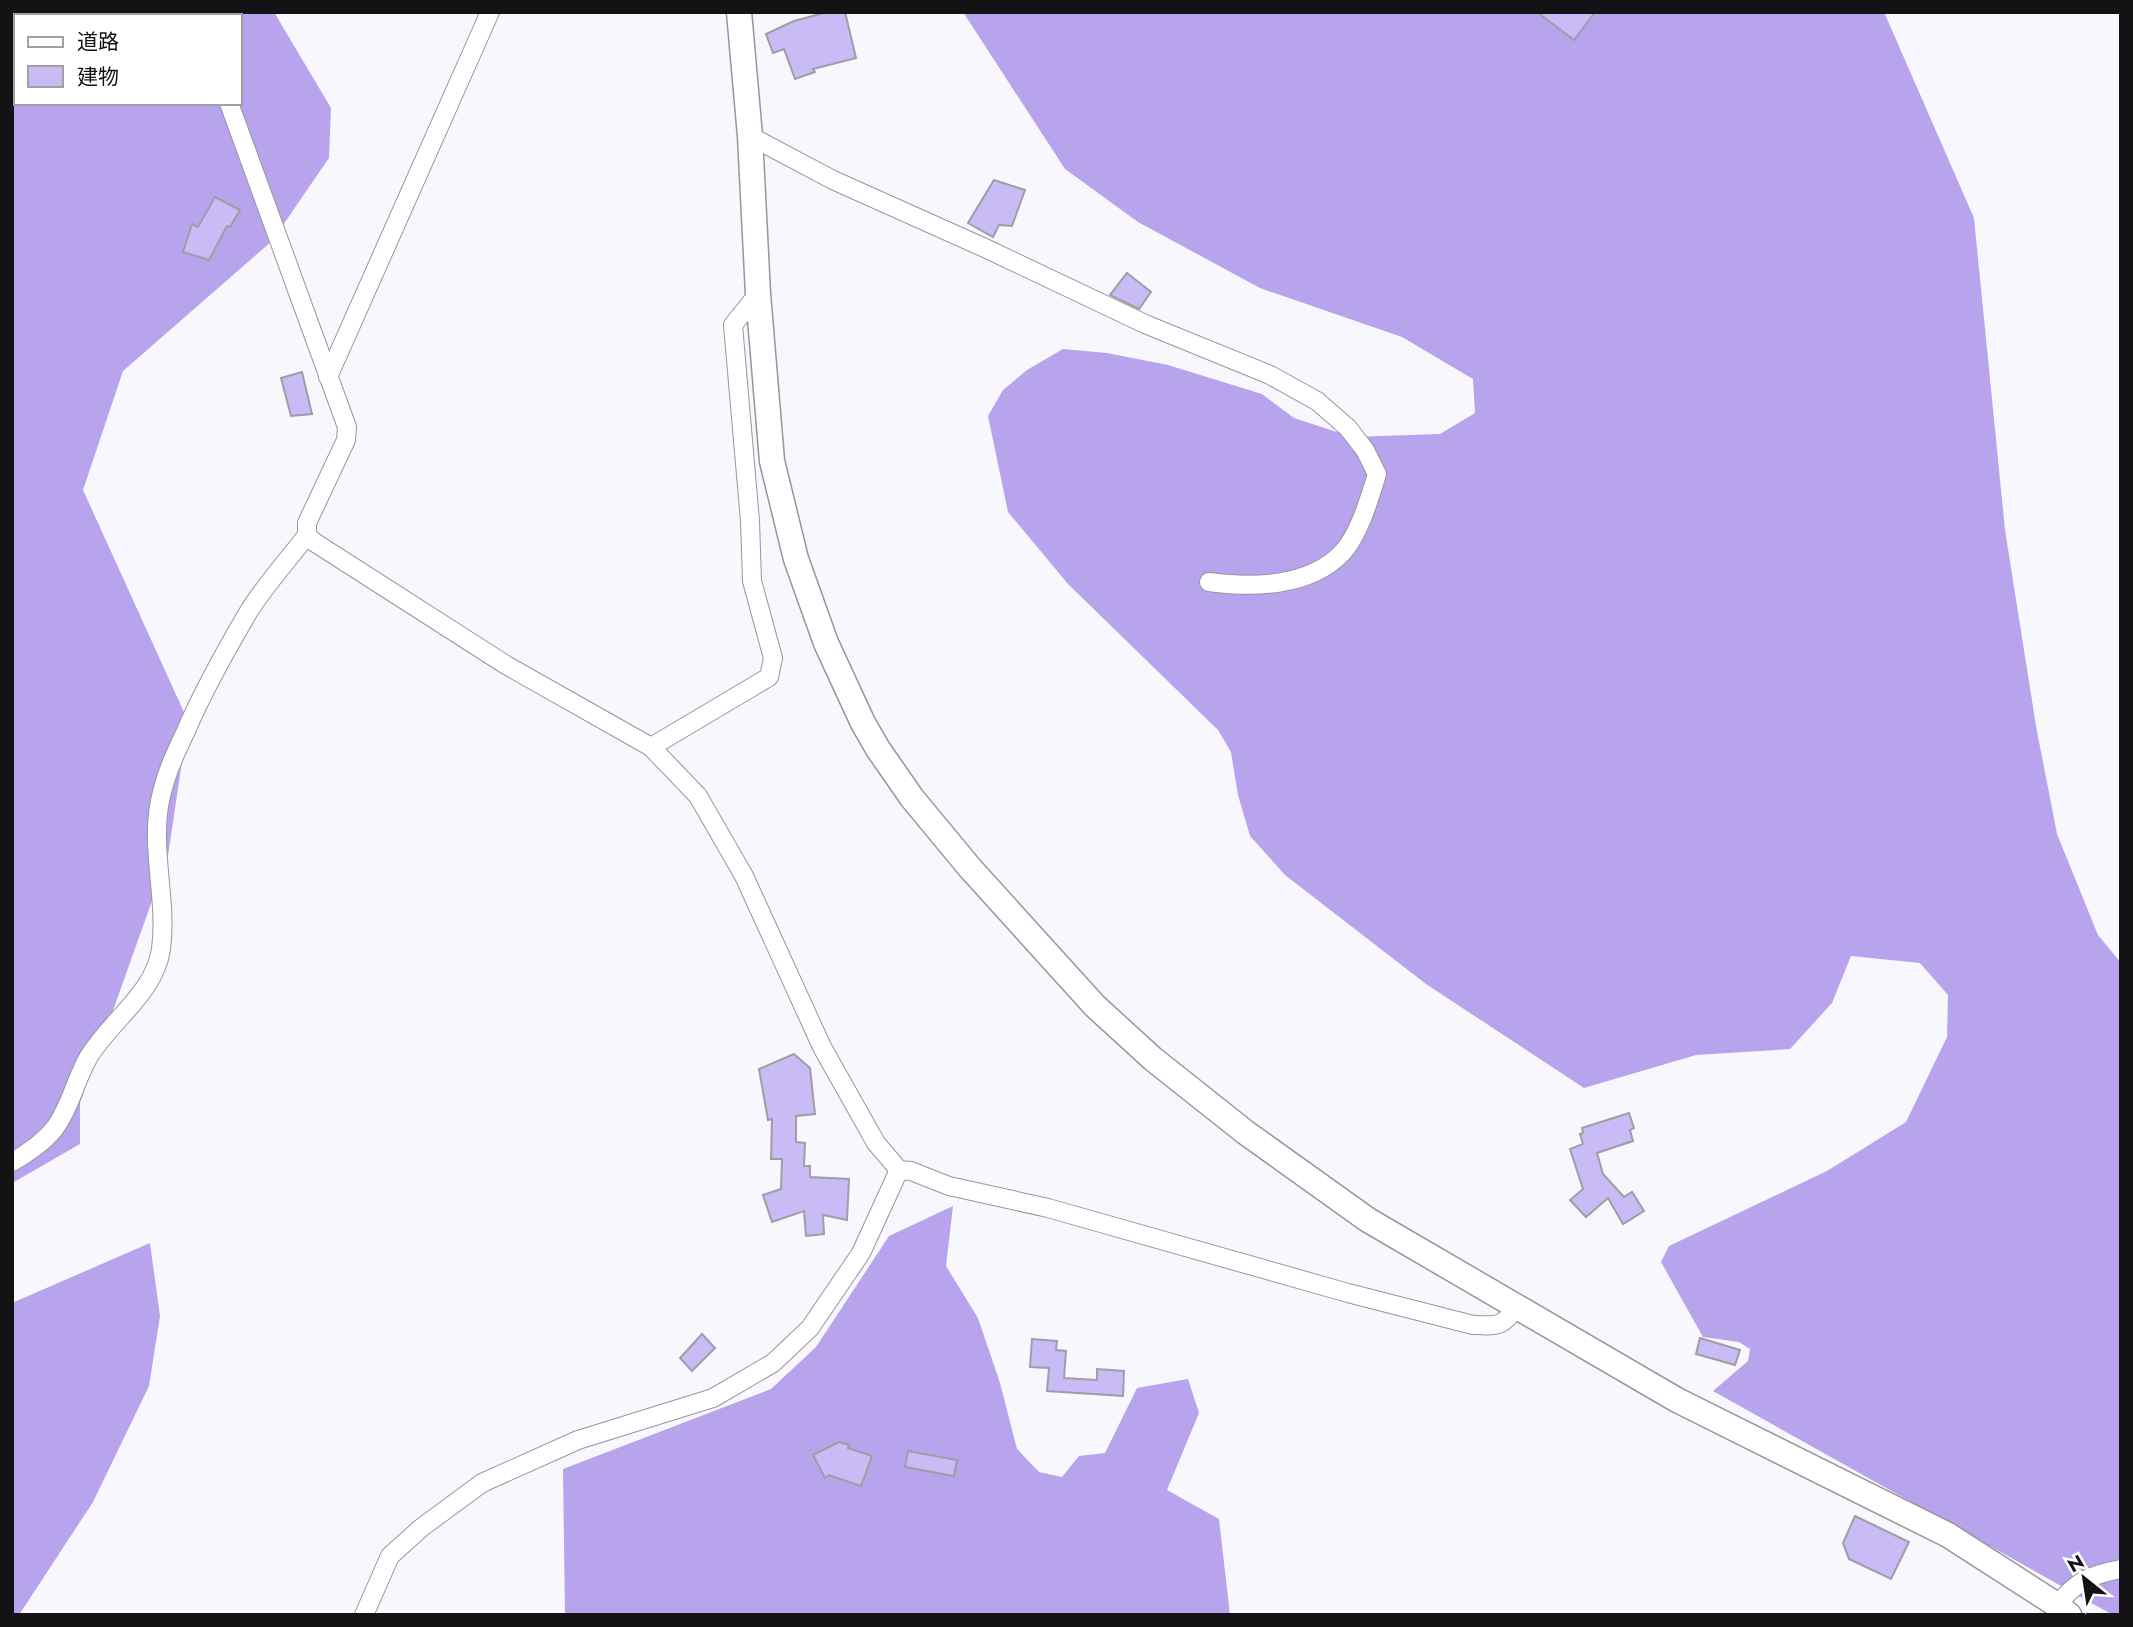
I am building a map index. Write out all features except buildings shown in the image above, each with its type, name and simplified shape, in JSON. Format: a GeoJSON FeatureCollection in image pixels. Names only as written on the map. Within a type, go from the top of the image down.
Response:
{"type":"FeatureCollection","features":[{"type":"Feature","properties":{"kind":"street"},"geometry":{"type":"LineString","coordinates":[[328,377],[490,12]]}},
{"type":"Feature","properties":{"kind":"street"},"geometry":{"type":"LineString","coordinates":[[739,12],[772,461],[796,559],[827,643],[863,723],[878,749],[912,798],[1027,933],[1095,1006],[1153,1059],[1245,1132],[1368,1220],[1677,1400],[1948,1535],[2063,1610],[2072,1587],[2088,1578],[2121,1569]]}},
{"type":"Feature","properties":{"kind":"street"},"geometry":{"type":"LineString","coordinates":[[12,1162],[53,1131],[70,1101],[87,1059],[153,974],[160,954],[163,928],[155,838],[161,794],[169,769],[197,705],[250,609],[307,535],[307,523],[346,440],[347,427],[230,105]]}},
{"type":"Feature","properties":{"kind":"street"},"geometry":{"type":"LineString","coordinates":[[750,136],[833,180],[1145,324],[1270,375],[1317,401],[1348,428],[1365,450],[1377,474],[1359,525],[1342,552],[1310,575],[1272,584],[1209,582]]}},
{"type":"Feature","properties":{"kind":"street"},"geometry":{"type":"LineString","coordinates":[[651,747],[699,717],[745,694],[769,677],[774,658],[752,581],[750,521],[733,325],[758,294]]}},
{"type":"Feature","properties":{"kind":"street"},"geometry":{"type":"LineString","coordinates":[[307,535],[506,666],[651,747],[698,796],[744,876],[822,1047],[876,1143],[899,1170],[911,1171],[949,1186],[1048,1208],[1335,1290],[1473,1325],[1493,1325],[1507,1321],[1518,1305]]}},
{"type":"Feature","properties":{"kind":"street"},"geometry":{"type":"LineString","coordinates":[[364,1615],[390,1556],[421,1528],[482,1483],[578,1440],[713,1398],[774,1363],[810,1328],[861,1253],[899,1170]]}},
{"type":"Feature","properties":{"kind":"shaded area"},"geometry":{"type":"Polygon","coordinates":[[[12,12],[274,12],[331,108],[329,158],[272,241],[123,371],[83,490],[188,721],[168,856],[80,1103],[80,1144],[14,1182],[12,12]]]}},
{"type":"Feature","properties":{"kind":"shaded area"},"geometry":{"type":"Polygon","coordinates":[[[963,12],[1884,12],[1974,218],[2005,530],[2036,726],[2057,834],[2098,935],[2121,963],[2121,1615],[2113,1615],[1713,1391],[1748,1361],[1750,1349],[1739,1342],[1703,1337],[1661,1262],[1669,1246],[1827,1171],[1906,1122],[1947,1037],[1948,995],[1920,963],[1851,956],[1832,1003],[1790,1049],[1696,1055],[1584,1088],[1426,984],[1285,875],[1250,836],[1238,795],[1231,752],[1218,730],[1068,584],[1008,512],[988,416],[1003,390],[1027,370],[1063,349],[1107,353],[1168,365],[1262,394],[1294,418],[1352,437],[1440,434],[1475,413],[1473,379],[1402,337],[1260,288],[1138,222],[1065,169],[963,12]]]}},
{"type":"Feature","properties":{"kind":"shaded area"},"geometry":{"type":"Polygon","coordinates":[[[953,1206],[946,1266],[978,1318],[1000,1383],[1017,1449],[1039,1472],[1062,1477],[1079,1456],[1105,1453],[1137,1388],[1188,1379],[1199,1413],[1167,1490],[1219,1519],[1230,1615],[565,1615],[563,1469],[771,1389],[816,1347],[889,1236],[953,1206]]]}},
{"type":"Feature","properties":{"kind":"shaded area"},"geometry":{"type":"Polygon","coordinates":[[[150,1243],[160,1316],[149,1386],[93,1502],[19,1615],[12,1615],[12,1303],[150,1243]]]}}]}
